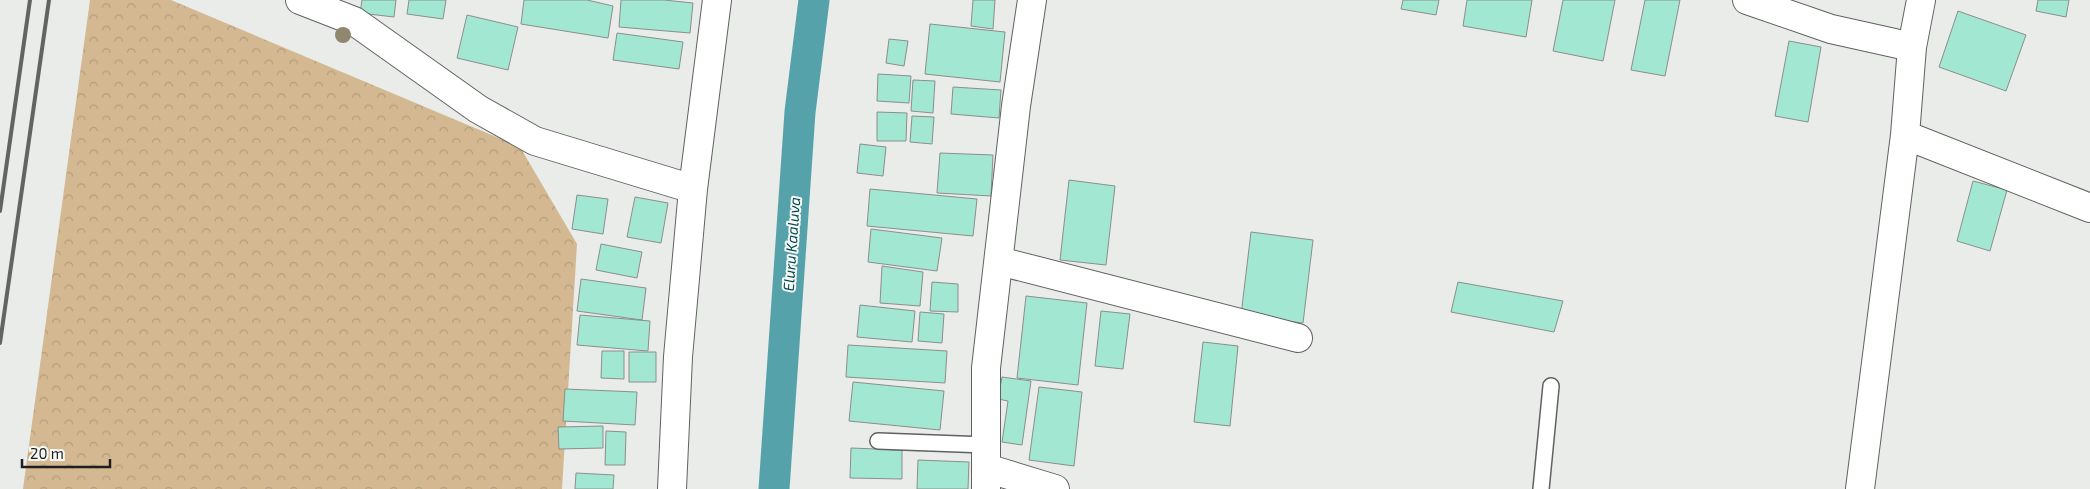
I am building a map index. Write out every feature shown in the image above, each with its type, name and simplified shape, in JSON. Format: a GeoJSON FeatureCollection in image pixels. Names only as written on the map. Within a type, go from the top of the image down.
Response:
{"type":"FeatureCollection","features":[{"type":"Feature","properties":{"kind":"street"},"geometry":{"type":"LineString","coordinates":[[300,0],[356,11],[478,109],[535,141],[693,189]]}},
{"type":"Feature","properties":{"kind":"street"},"geometry":{"type":"LineString","coordinates":[[672,489],[678,357],[693,189],[718,0]]}},
{"type":"Feature","properties":{"kind":"street"},"geometry":{"type":"LineString","coordinates":[[1032,0],[1016,106],[986,368],[986,467],[1055,489]]}},
{"type":"Feature","properties":{"kind":"street"},"geometry":{"type":"LineString","coordinates":[[1747,0],[1831,29],[1912,47]]}},
{"type":"Feature","properties":{"kind":"street"},"geometry":{"type":"LineString","coordinates":[[1860,489],[1905,135],[1912,47],[1921,0]]}},
{"type":"Feature","properties":{"kind":"street"},"geometry":{"type":"LineString","coordinates":[[1905,135],[2090,208]]}},
{"type":"Feature","properties":{"kind":"street"},"geometry":{"type":"LineString","coordinates":[[999,261],[1298,338]]}},
{"type":"Feature","properties":{"kind":"lane"},"geometry":{"type":"LineString","coordinates":[[1541,489],[1551,386]]}},
{"type":"Feature","properties":{"kind":"lane"},"geometry":{"type":"LineString","coordinates":[[878,442],[986,467]]}},
{"type":"Feature","properties":{"kind":"green space"},"geometry":{"type":"Polygon","coordinates":[[[90,0],[171,0],[520,147],[577,244],[562,489],[23,489],[90,0]]]}},
{"type":"Feature","properties":{"kind":"building"},"geometry":{"type":"Polygon","coordinates":[[[362,0],[396,0],[394,17],[360,13],[362,0]]]}},
{"type":"Feature","properties":{"kind":"building"},"geometry":{"type":"Polygon","coordinates":[[[409,0],[446,0],[443,19],[407,14],[409,0]]]}},
{"type":"Feature","properties":{"kind":"building"},"geometry":{"type":"Polygon","coordinates":[[[524,0],[587,0],[613,6],[608,38],[521,24],[524,0]]]}},
{"type":"Feature","properties":{"kind":"building"},"geometry":{"type":"Polygon","coordinates":[[[621,0],[664,0],[693,3],[690,33],[619,27],[621,0]]]}},
{"type":"Feature","properties":{"kind":"building"},"geometry":{"type":"Polygon","coordinates":[[[973,0],[995,0],[993,29],[971,26],[973,0]]]}},
{"type":"Feature","properties":{"kind":"building"},"geometry":{"type":"Polygon","coordinates":[[[1403,0],[1439,0],[1436,15],[1401,9],[1403,0]]]}},
{"type":"Feature","properties":{"kind":"building"},"geometry":{"type":"Polygon","coordinates":[[[1467,0],[1532,0],[1526,37],[1463,26],[1467,0]]]}},
{"type":"Feature","properties":{"kind":"building"},"geometry":{"type":"Polygon","coordinates":[[[1563,0],[1615,0],[1603,61],[1553,51],[1563,0]]]}},
{"type":"Feature","properties":{"kind":"building"},"geometry":{"type":"Polygon","coordinates":[[[1645,0],[1680,0],[1665,76],[1631,70],[1645,0]]]}},
{"type":"Feature","properties":{"kind":"building"},"geometry":{"type":"Polygon","coordinates":[[[2038,0],[2069,0],[2066,17],[2036,11],[2038,0]]]}},
{"type":"Feature","properties":{"kind":"building"},"geometry":{"type":"Polygon","coordinates":[[[1958,11],[2026,35],[2006,91],[1939,67],[1958,11]]]}},
{"type":"Feature","properties":{"kind":"building"},"geometry":{"type":"Polygon","coordinates":[[[467,15],[518,27],[508,70],[457,58],[467,15]]]}},
{"type":"Feature","properties":{"kind":"building"},"geometry":{"type":"Polygon","coordinates":[[[930,24],[1005,32],[1000,82],[925,74],[930,24]]]}},
{"type":"Feature","properties":{"kind":"building"},"geometry":{"type":"Polygon","coordinates":[[[617,33],[683,42],[679,69],[613,60],[617,33]]]}},
{"type":"Feature","properties":{"kind":"building"},"geometry":{"type":"Polygon","coordinates":[[[889,39],[908,41],[904,66],[886,63],[889,39]]]}},
{"type":"Feature","properties":{"kind":"building"},"geometry":{"type":"Polygon","coordinates":[[[1789,41],[1821,47],[1808,122],[1775,116],[1789,41]]]}},
{"type":"Feature","properties":{"kind":"building"},"geometry":{"type":"Polygon","coordinates":[[[878,74],[911,76],[909,103],[877,101],[878,74]]]}},
{"type":"Feature","properties":{"kind":"building"},"geometry":{"type":"Polygon","coordinates":[[[913,80],[935,81],[933,113],[911,111],[913,80]]]}},
{"type":"Feature","properties":{"kind":"building"},"geometry":{"type":"Polygon","coordinates":[[[953,87],[1001,90],[999,118],[951,114],[953,87]]]}},
{"type":"Feature","properties":{"kind":"building"},"geometry":{"type":"Polygon","coordinates":[[[877,112],[907,113],[906,141],[877,141],[877,112]]]}},
{"type":"Feature","properties":{"kind":"building"},"geometry":{"type":"Polygon","coordinates":[[[912,116],[934,117],[932,144],[910,142],[912,116]]]}},
{"type":"Feature","properties":{"kind":"building"},"geometry":{"type":"Polygon","coordinates":[[[860,144],[886,147],[883,176],[857,173],[860,144]]]}},
{"type":"Feature","properties":{"kind":"building"},"geometry":{"type":"Polygon","coordinates":[[[940,153],[993,155],[991,196],[937,193],[940,153]]]}},
{"type":"Feature","properties":{"kind":"building"},"geometry":{"type":"Polygon","coordinates":[[[1069,180],[1115,186],[1106,265],[1060,260],[1069,180]]]}},
{"type":"Feature","properties":{"kind":"building"},"geometry":{"type":"Polygon","coordinates":[[[1973,181],[2007,190],[1990,251],[1957,241],[1973,181]]]}},
{"type":"Feature","properties":{"kind":"building"},"geometry":{"type":"Polygon","coordinates":[[[870,189],[977,199],[973,236],[867,226],[870,189]]]}},
{"type":"Feature","properties":{"kind":"building"},"geometry":{"type":"Polygon","coordinates":[[[577,195],[608,199],[603,234],[572,229],[577,195]]]}},
{"type":"Feature","properties":{"kind":"building"},"geometry":{"type":"Polygon","coordinates":[[[635,197],[668,203],[661,243],[627,237],[635,197]]]}},
{"type":"Feature","properties":{"kind":"building"},"geometry":{"type":"Polygon","coordinates":[[[871,229],[942,238],[937,271],[868,262],[871,229]]]}},
{"type":"Feature","properties":{"kind":"building"},"geometry":{"type":"Polygon","coordinates":[[[1251,232],[1313,240],[1303,323],[1241,315],[1251,232]]]}},
{"type":"Feature","properties":{"kind":"building"},"geometry":{"type":"Polygon","coordinates":[[[601,244],[642,252],[637,278],[596,270],[601,244]]]}},
{"type":"Feature","properties":{"kind":"building"},"geometry":{"type":"Polygon","coordinates":[[[882,266],[923,272],[920,306],[880,303],[882,266]]]}},
{"type":"Feature","properties":{"kind":"building"},"geometry":{"type":"Polygon","coordinates":[[[581,279],[646,288],[642,320],[577,311],[581,279]]]}},
{"type":"Feature","properties":{"kind":"building"},"geometry":{"type":"Polygon","coordinates":[[[932,282],[958,284],[958,312],[930,311],[932,282]]]}},
{"type":"Feature","properties":{"kind":"building"},"geometry":{"type":"Polygon","coordinates":[[[1458,282],[1563,301],[1554,332],[1451,312],[1458,282]]]}},
{"type":"Feature","properties":{"kind":"building"},"geometry":{"type":"Polygon","coordinates":[[[1026,296],[1087,303],[1078,385],[1017,378],[1026,296]]]}},
{"type":"Feature","properties":{"kind":"building"},"geometry":{"type":"Polygon","coordinates":[[[860,305],[915,311],[912,342],[857,337],[860,305]]]}},
{"type":"Feature","properties":{"kind":"building"},"geometry":{"type":"Polygon","coordinates":[[[1101,311],[1130,314],[1123,369],[1095,366],[1101,311]]]}},
{"type":"Feature","properties":{"kind":"building"},"geometry":{"type":"Polygon","coordinates":[[[920,312],[944,314],[942,343],[918,341],[920,312]]]}},
{"type":"Feature","properties":{"kind":"building"},"geometry":{"type":"Polygon","coordinates":[[[580,315],[650,321],[648,351],[577,345],[580,315]]]}},
{"type":"Feature","properties":{"kind":"building"},"geometry":{"type":"Polygon","coordinates":[[[1203,342],[1238,346],[1230,426],[1194,422],[1203,342]]]}},
{"type":"Feature","properties":{"kind":"building"},"geometry":{"type":"Polygon","coordinates":[[[848,345],[947,351],[945,383],[846,377],[848,345]]]}},
{"type":"Feature","properties":{"kind":"building"},"geometry":{"type":"Polygon","coordinates":[[[602,351],[624,351],[624,379],[601,378],[602,351]]]}},
{"type":"Feature","properties":{"kind":"building"},"geometry":{"type":"Polygon","coordinates":[[[629,352],[656,352],[656,382],[629,382],[629,352]]]}},
{"type":"Feature","properties":{"kind":"building"},"geometry":{"type":"Polygon","coordinates":[[[1002,377],[1031,381],[1022,445],[1002,442],[1008,401],[998,399],[1002,377]]]}},
{"type":"Feature","properties":{"kind":"building"},"geometry":{"type":"Polygon","coordinates":[[[853,382],[944,391],[940,430],[849,421],[853,382]]]}},
{"type":"Feature","properties":{"kind":"building"},"geometry":{"type":"Polygon","coordinates":[[[1039,387],[1082,392],[1074,466],[1029,460],[1039,387]]]}},
{"type":"Feature","properties":{"kind":"building"},"geometry":{"type":"Polygon","coordinates":[[[565,389],[637,392],[635,425],[563,421],[565,389]]]}},
{"type":"Feature","properties":{"kind":"building"},"geometry":{"type":"Polygon","coordinates":[[[603,426],[603,448],[559,449],[558,427],[603,426]]]}},
{"type":"Feature","properties":{"kind":"building"},"geometry":{"type":"Polygon","coordinates":[[[606,431],[626,432],[625,465],[605,465],[606,431]]]}},
{"type":"Feature","properties":{"kind":"building"},"geometry":{"type":"Polygon","coordinates":[[[851,448],[902,450],[902,479],[850,478],[851,448]]]}},
{"type":"Feature","properties":{"kind":"building"},"geometry":{"type":"Polygon","coordinates":[[[918,460],[969,462],[968,489],[917,489],[918,460]]]}},
{"type":"Feature","properties":{"kind":"building"},"geometry":{"type":"Polygon","coordinates":[[[576,473],[614,475],[613,489],[575,489],[576,473]]]}},
{"type":"Feature","properties":{"kind":"waterway","name":"Eluru Kaaluva"},"geometry":{"type":"LineString","coordinates":[[774,489],[800,112],[814,0]]}},
{"type":"Feature","properties":{"kind":"railway"},"geometry":{"type":"LineString","coordinates":[[0,211],[30,0]]}},
{"type":"Feature","properties":{"kind":"railway"},"geometry":{"type":"LineString","coordinates":[[0,343],[49,0]]}}]}
